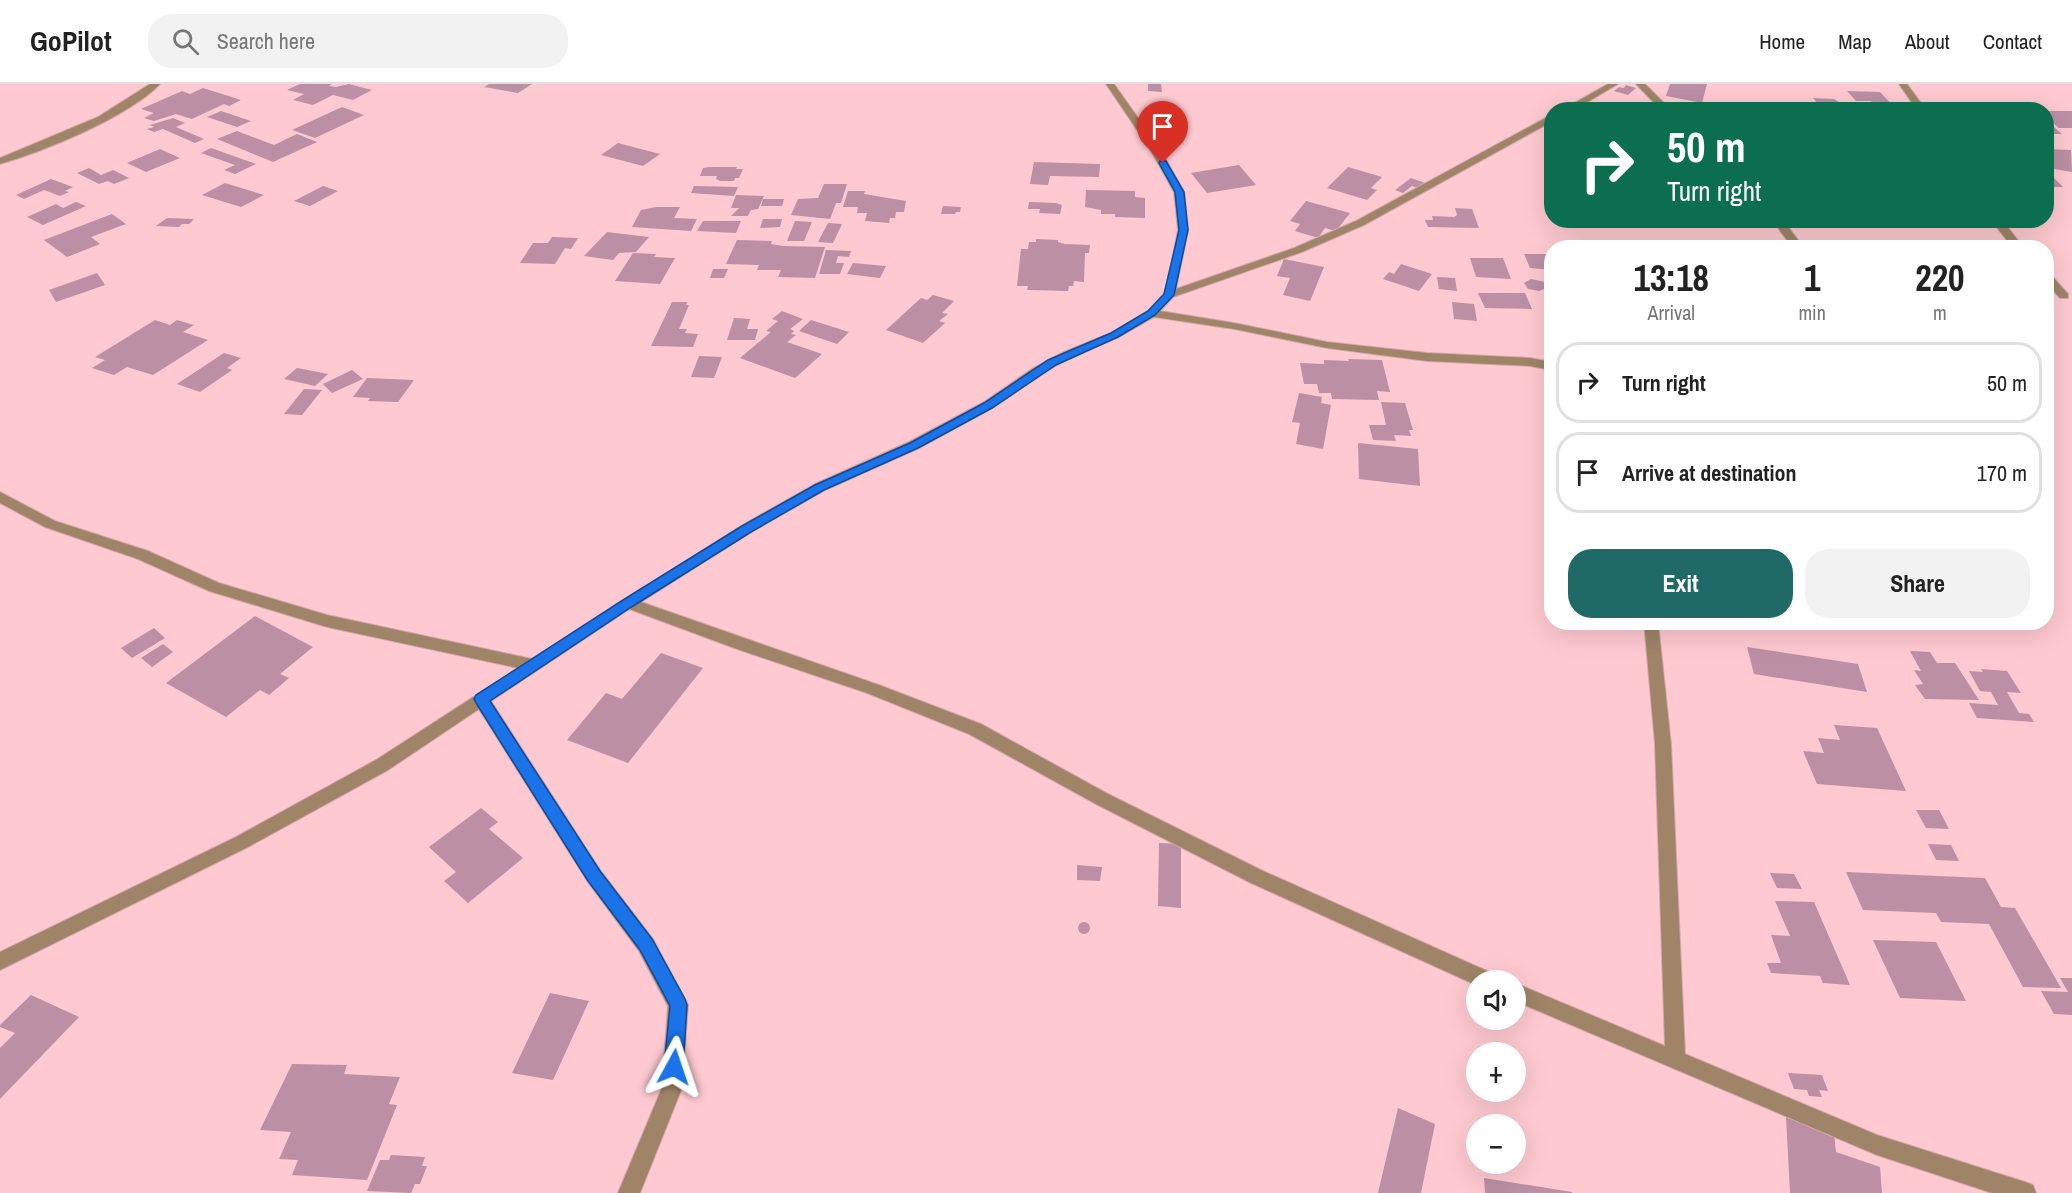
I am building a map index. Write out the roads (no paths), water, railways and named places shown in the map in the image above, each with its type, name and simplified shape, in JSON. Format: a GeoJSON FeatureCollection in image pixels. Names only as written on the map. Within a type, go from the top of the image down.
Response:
{"type":"FeatureCollection","features":[{"type":"Feature","properties":{"kind":"street"},"geometry":{"type":"LineString","coordinates":[[0,161],[88,124],[127,104],[156,84]]}},
{"type":"Feature","properties":{"kind":"street"},"geometry":{"type":"LineString","coordinates":[[1110,84],[1155,149],[1179,192],[1183,230],[1169,295]]}},
{"type":"Feature","properties":{"kind":"street"},"geometry":{"type":"LineString","coordinates":[[1581,102],[1614,84]]}},
{"type":"Feature","properties":{"kind":"street"},"geometry":{"type":"LineString","coordinates":[[1640,84],[1659,102]]}},
{"type":"Feature","properties":{"kind":"street"},"geometry":{"type":"LineString","coordinates":[[1903,84],[1916,102]]}},
{"type":"Feature","properties":{"kind":"street"},"geometry":{"type":"LineString","coordinates":[[0,961],[242,843],[382,765],[628,603],[746,529],[820,488],[914,445],[988,405],[1052,363],[1115,335],[1152,313],[1169,295],[1298,250],[1360,224],[1544,122]]}},
{"type":"Feature","properties":{"kind":"street"},"geometry":{"type":"LineString","coordinates":[[1783,228],[1793,240]]}},
{"type":"Feature","properties":{"kind":"street"},"geometry":{"type":"LineString","coordinates":[[2003,228],[2012,240]]}},
{"type":"Feature","properties":{"kind":"street"},"geometry":{"type":"LineString","coordinates":[[2054,284],[2068,297]]}},
{"type":"Feature","properties":{"kind":"street"},"geometry":{"type":"LineString","coordinates":[[1152,313],[1327,345],[1427,357],[1544,365]]}},
{"type":"Feature","properties":{"kind":"street"},"geometry":{"type":"LineString","coordinates":[[0,497],[50,524],[143,555],[214,587],[327,621],[533,665]]}},
{"type":"Feature","properties":{"kind":"street"},"geometry":{"type":"LineString","coordinates":[[628,603],[742,645],[873,688],[975,729],[1102,799],[1257,878],[1466,971]]}},
{"type":"Feature","properties":{"kind":"street"},"geometry":{"type":"LineString","coordinates":[[1652,630],[1663,744],[1675,1059]]}},
{"type":"Feature","properties":{"kind":"street"},"geometry":{"type":"LineString","coordinates":[[481,699],[594,876],[646,945],[678,1005],[672,1088],[629,1193]]}},
{"type":"Feature","properties":{"kind":"street"},"geometry":{"type":"LineString","coordinates":[[1526,997],[1877,1145],[2025,1193]]}}]}
